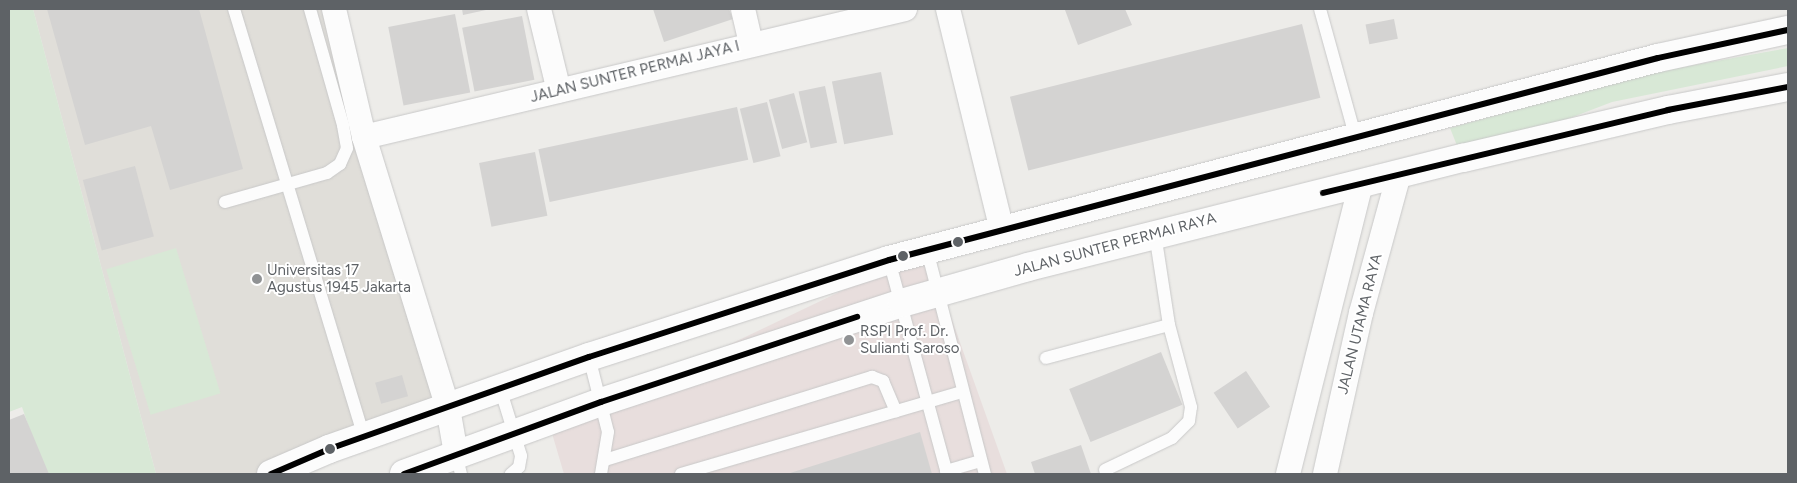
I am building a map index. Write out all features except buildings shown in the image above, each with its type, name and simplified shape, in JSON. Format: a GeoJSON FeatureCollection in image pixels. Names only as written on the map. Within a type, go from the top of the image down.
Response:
{"type":"FeatureCollection","features":[{"type":"Feature","properties":{"kind":"street"},"geometry":{"type":"LineString","coordinates":[[334,9],[364,137],[448,408],[459,464]]}},
{"type":"Feature","properties":{"kind":"street"},"geometry":{"type":"LineString","coordinates":[[539,9],[559,92]]}},
{"type":"Feature","properties":{"kind":"street"},"geometry":{"type":"LineString","coordinates":[[743,9],[751,43]]}},
{"type":"Feature","properties":{"kind":"street","name":"JALAN SUNTER PERMAI JAYA I"},"geometry":{"type":"LineString","coordinates":[[364,137],[559,92],[751,43],[905,9]]}},
{"type":"Feature","properties":{"kind":"street"},"geometry":{"type":"LineString","coordinates":[[948,9],[1002,230]]}},
{"type":"Feature","properties":{"kind":"street"},"geometry":{"type":"LineString","coordinates":[[271,474],[364,438],[589,357],[889,260],[1165,185],[1356,139],[1658,58],[1788,30]]}},
{"type":"Feature","properties":{"kind":"street","name":"JALAN SUNTER PERMAI RAYA"},"geometry":{"type":"LineString","coordinates":[[404,474],[459,464],[515,434],[601,402],[902,302],[1156,233],[1399,174],[1668,110],[1788,87]]}},
{"type":"Feature","properties":{"kind":"street","name":"JALAN UTAMA RAYA"},"geometry":{"type":"LineString","coordinates":[[1325,474],[1360,313],[1399,174]]}},
{"type":"Feature","properties":{"kind":"street"},"geometry":{"type":"LineString","coordinates":[[1288,474],[1361,184]]}},
{"type":"Feature","properties":{"kind":"lane"},"geometry":{"type":"LineString","coordinates":[[234,9],[364,438]]}},
{"type":"Feature","properties":{"kind":"lane"},"geometry":{"type":"LineString","coordinates":[[225,202],[327,173],[340,164],[347,148],[310,9]]}},
{"type":"Feature","properties":{"kind":"lane"},"geometry":{"type":"LineString","coordinates":[[1320,9],[1356,139]]}},
{"type":"Feature","properties":{"kind":"lane"},"geometry":{"type":"LineString","coordinates":[[1105,470],[1172,438],[1190,421],[1191,407],[1169,326],[1156,233]]}},
{"type":"Feature","properties":{"kind":"lane"},"geometry":{"type":"LineString","coordinates":[[927,250],[962,392],[985,474]]}},
{"type":"Feature","properties":{"kind":"lane"},"geometry":{"type":"LineString","coordinates":[[889,260],[902,302],[946,473],[980,461]]}},
{"type":"Feature","properties":{"kind":"lane"},"geometry":{"type":"LineString","coordinates":[[1046,358],[1169,326]]}},
{"type":"Feature","properties":{"kind":"lane"},"geometry":{"type":"LineString","coordinates":[[589,357],[608,432],[605,460],[601,474]]}},
{"type":"Feature","properties":{"kind":"lane"},"geometry":{"type":"LineString","coordinates":[[605,460],[872,377],[883,381],[896,411]]}},
{"type":"Feature","properties":{"kind":"lane"},"geometry":{"type":"LineString","coordinates":[[500,388],[515,434],[521,462],[512,474]]}},
{"type":"Feature","properties":{"kind":"lane"},"geometry":{"type":"LineString","coordinates":[[681,474],[962,392]]}},
{"type":"Feature","properties":{"kind":"shaded area","name":"Universitas 17 Agustus 1945 Jakarta"},"geometry":{"type":"Polygon","coordinates":[[[33,9],[334,9],[449,407],[267,474],[156,474],[33,9]]]}},
{"type":"Feature","properties":{"kind":"shaded area","name":"RSPI Prof. Dr. Sulianti Saroso"},"geometry":{"type":"Polygon","coordinates":[[[927,250],[1007,474],[564,474],[551,430],[927,250]]]}},
{"type":"Feature","properties":{"kind":"green space"},"geometry":{"type":"Polygon","coordinates":[[[9,9],[33,9],[156,474],[45,474],[22,407],[9,412],[9,9]]]}},
{"type":"Feature","properties":{"kind":"green space"},"geometry":{"type":"Polygon","coordinates":[[[1788,48],[1788,66],[1612,102],[1531,133],[1458,148],[1450,128],[1645,74],[1788,48]]]}},
{"type":"Feature","properties":{"kind":"green space"},"geometry":{"type":"Polygon","coordinates":[[[176,248],[220,393],[151,415],[106,269],[176,248]]]}},
{"type":"Feature","properties":{"kind":"transit line"},"geometry":{"type":"LineString","coordinates":[[271,474],[329,449],[589,357],[889,260],[1658,58],[1788,30]]}},
{"type":"Feature","properties":{"kind":"transit line"},"geometry":{"type":"LineString","coordinates":[[1323,193],[1668,110],[1788,87]]}},
{"type":"Feature","properties":{"kind":"transit line"},"geometry":{"type":"LineString","coordinates":[[404,474],[601,402],[857,317]]}},
{"type":"Feature","properties":{"kind":"place","name":"Universitas 17 Agustus 1945 Jakarta"},"geometry":{"type":"Point","coordinates":[257,279]}},
{"type":"Feature","properties":{"kind":"place","name":"RSPI Prof. Dr. Sulianti Saroso"},"geometry":{"type":"Point","coordinates":[849,340]}}]}
